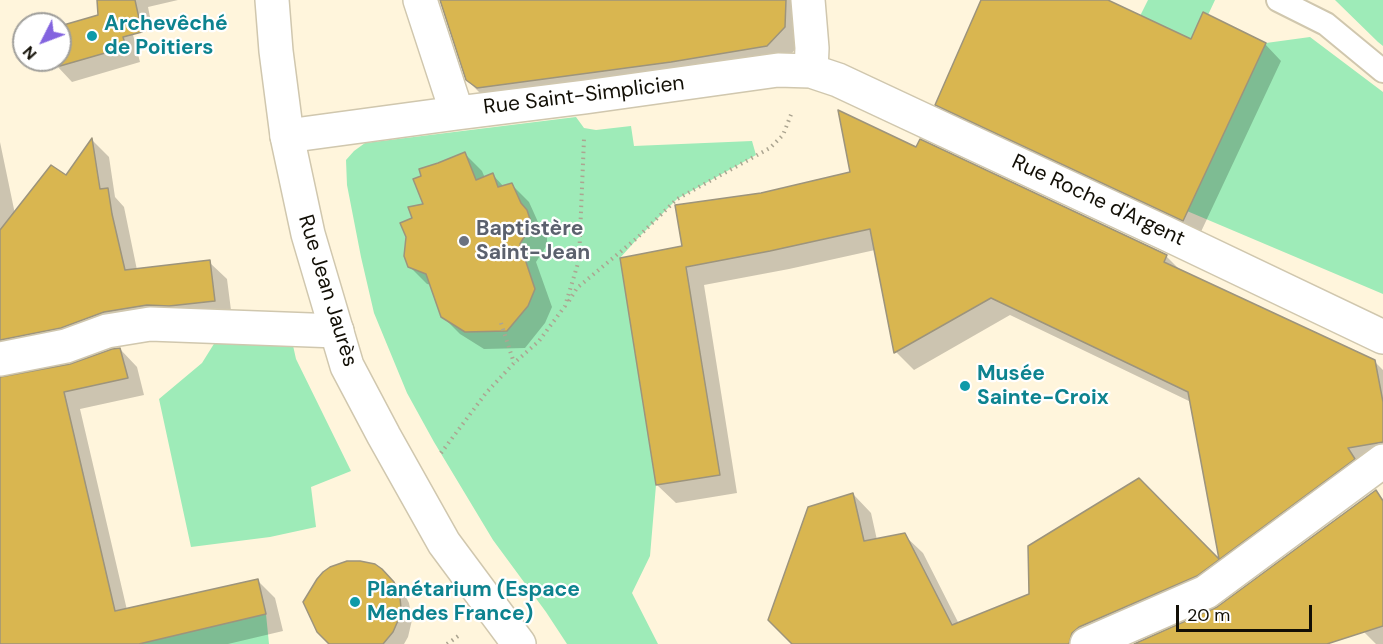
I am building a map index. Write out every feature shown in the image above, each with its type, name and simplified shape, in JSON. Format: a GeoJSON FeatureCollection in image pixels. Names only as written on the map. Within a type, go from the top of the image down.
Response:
{"type":"FeatureCollection","features":[{"type":"Feature","properties":{"kind":"street","name":"Rue Jean Jaurès"},"geometry":{"type":"LineString","coordinates":[[272,0],[287,136],[308,234],[347,366],[444,543],[519,644]]}},
{"type":"Feature","properties":{"kind":"street"},"geometry":{"type":"LineString","coordinates":[[420,0],[457,113]]}},
{"type":"Feature","properties":{"kind":"street"},"geometry":{"type":"LineString","coordinates":[[808,0],[812,48],[811,71]]}},
{"type":"Feature","properties":{"kind":"street","name":"Rue Saint-Simplicien"},"geometry":{"type":"LineString","coordinates":[[287,136],[778,70],[811,71]]}},
{"type":"Feature","properties":{"kind":"street","name":"Rue Roche d'Argent"},"geometry":{"type":"LineString","coordinates":[[811,71],[838,80],[1383,337]]}},
{"type":"Feature","properties":{"kind":"street"},"geometry":{"type":"LineString","coordinates":[[0,359],[66,346],[107,331],[150,324],[337,331]]}},
{"type":"Feature","properties":{"kind":"street"},"geometry":{"type":"LineString","coordinates":[[1087,644],[1206,592],[1383,461]]}},
{"type":"Feature","properties":{"kind":"lane"},"geometry":{"type":"LineString","coordinates":[[1278,0],[1326,24],[1383,71]]}},
{"type":"Feature","properties":{"kind":"path"},"geometry":{"type":"LineString","coordinates":[[441,453],[486,393],[539,340],[577,288],[638,238],[677,199],[770,148],[783,135],[797,92],[811,71]]}},
{"type":"Feature","properties":{"kind":"path"},"geometry":{"type":"LineString","coordinates":[[565,306],[579,260],[584,128]]}},
{"type":"Feature","properties":{"kind":"path"},"geometry":{"type":"LineString","coordinates":[[501,323],[514,363]]}},
{"type":"Feature","properties":{"kind":"green space"},"geometry":{"type":"Polygon","coordinates":[[[1148,0],[1215,0],[1208,15],[1191,39],[1140,16],[1148,0]]]}},
{"type":"Feature","properties":{"kind":"green space"},"geometry":{"type":"Polygon","coordinates":[[[1335,0],[1383,0],[1383,46],[1378,42],[1335,0]]]}},
{"type":"Feature","properties":{"kind":"green space"},"geometry":{"type":"Polygon","coordinates":[[[1310,37],[1383,92],[1383,294],[1187,211],[1266,43],[1310,37]]]}},
{"type":"Feature","properties":{"kind":"green space"},"geometry":{"type":"Polygon","coordinates":[[[576,117],[584,128],[596,130],[631,126],[634,146],[752,141],[756,155],[677,199],[620,258],[656,485],[650,556],[632,593],[658,644],[567,644],[493,540],[407,393],[374,313],[347,185],[346,160],[365,143],[576,117]]]}},
{"type":"Feature","properties":{"kind":"green space"},"geometry":{"type":"Polygon","coordinates":[[[217,339],[292,341],[296,359],[351,471],[311,487],[316,527],[270,537],[191,547],[159,399],[202,363],[217,339]]]}},
{"type":"Feature","properties":{"kind":"green space"},"geometry":{"type":"Polygon","coordinates":[[[266,614],[269,644],[139,644],[266,614]]]}},
{"type":"Feature","properties":{"kind":"building","name":"Archevêché de Poitiers"},"geometry":{"type":"Polygon","coordinates":[[[97,0],[135,0],[142,32],[123,37],[126,47],[72,63],[72,23],[98,15],[97,0]]]}},
{"type":"Feature","properties":{"kind":"building"},"geometry":{"type":"Polygon","coordinates":[[[440,0],[786,0],[785,27],[767,46],[671,62],[477,88],[466,80],[440,0]]]}},
{"type":"Feature","properties":{"kind":"building"},"geometry":{"type":"Polygon","coordinates":[[[981,0],[1108,0],[1191,39],[1203,12],[1266,43],[1183,221],[935,105],[981,0]]]}},
{"type":"Feature","properties":{"kind":"building"},"geometry":{"type":"Polygon","coordinates":[[[838,110],[916,147],[920,139],[1167,255],[1164,262],[1375,360],[1383,402],[1383,442],[1348,448],[1355,459],[1197,576],[1079,627],[1072,633],[1069,644],[792,644],[768,620],[808,507],[853,493],[864,541],[905,533],[952,625],[1029,594],[1028,546],[1139,478],[1219,559],[1188,392],[991,298],[894,353],[870,229],[686,267],[720,475],[656,485],[620,258],[682,246],[675,205],[761,193],[850,172],[838,110]]]}},
{"type":"Feature","properties":{"kind":"building"},"geometry":{"type":"Polygon","coordinates":[[[92,138],[100,189],[108,188],[125,270],[210,260],[215,301],[169,306],[147,305],[104,312],[61,328],[0,340],[0,230],[51,165],[66,175],[92,138]]]}},
{"type":"Feature","properties":{"kind":"building","name":"Baptistère Saint-Jean"},"geometry":{"type":"Polygon","coordinates":[[[465,152],[476,180],[493,173],[498,187],[512,183],[530,219],[530,227],[520,244],[535,289],[528,306],[507,331],[465,332],[441,317],[426,274],[408,267],[404,256],[406,237],[400,223],[412,218],[408,207],[423,204],[413,179],[421,176],[419,169],[465,152]]]}},
{"type":"Feature","properties":{"kind":"building"},"geometry":{"type":"Polygon","coordinates":[[[120,348],[128,378],[64,392],[115,611],[258,579],[266,614],[139,644],[0,644],[0,377],[70,364],[120,348]]]}},
{"type":"Feature","properties":{"kind":"building"},"geometry":{"type":"Polygon","coordinates":[[[1376,490],[1383,501],[1383,626],[1327,644],[1134,644],[1217,607],[1376,490]]]}},
{"type":"Feature","properties":{"kind":"building","name":"Planétarium (Espace Mendes France)"},"geometry":{"type":"Polygon","coordinates":[[[347,561],[375,564],[394,582],[400,598],[400,616],[393,632],[383,644],[329,644],[317,632],[303,602],[323,572],[347,561]]]}},
{"type":"Feature","properties":{"kind":"place","name":"Archevêché de Poitiers"},"geometry":{"type":"Point","coordinates":[92,36]}},
{"type":"Feature","properties":{"kind":"place","name":"Baptistère Saint-Jean"},"geometry":{"type":"Point","coordinates":[464,241]}},
{"type":"Feature","properties":{"kind":"place","name":"Musée Sainte-Croix"},"geometry":{"type":"Point","coordinates":[965,386]}},
{"type":"Feature","properties":{"kind":"place","name":"Planétarium (Espace Mendes France)"},"geometry":{"type":"Point","coordinates":[355,602]}}]}
